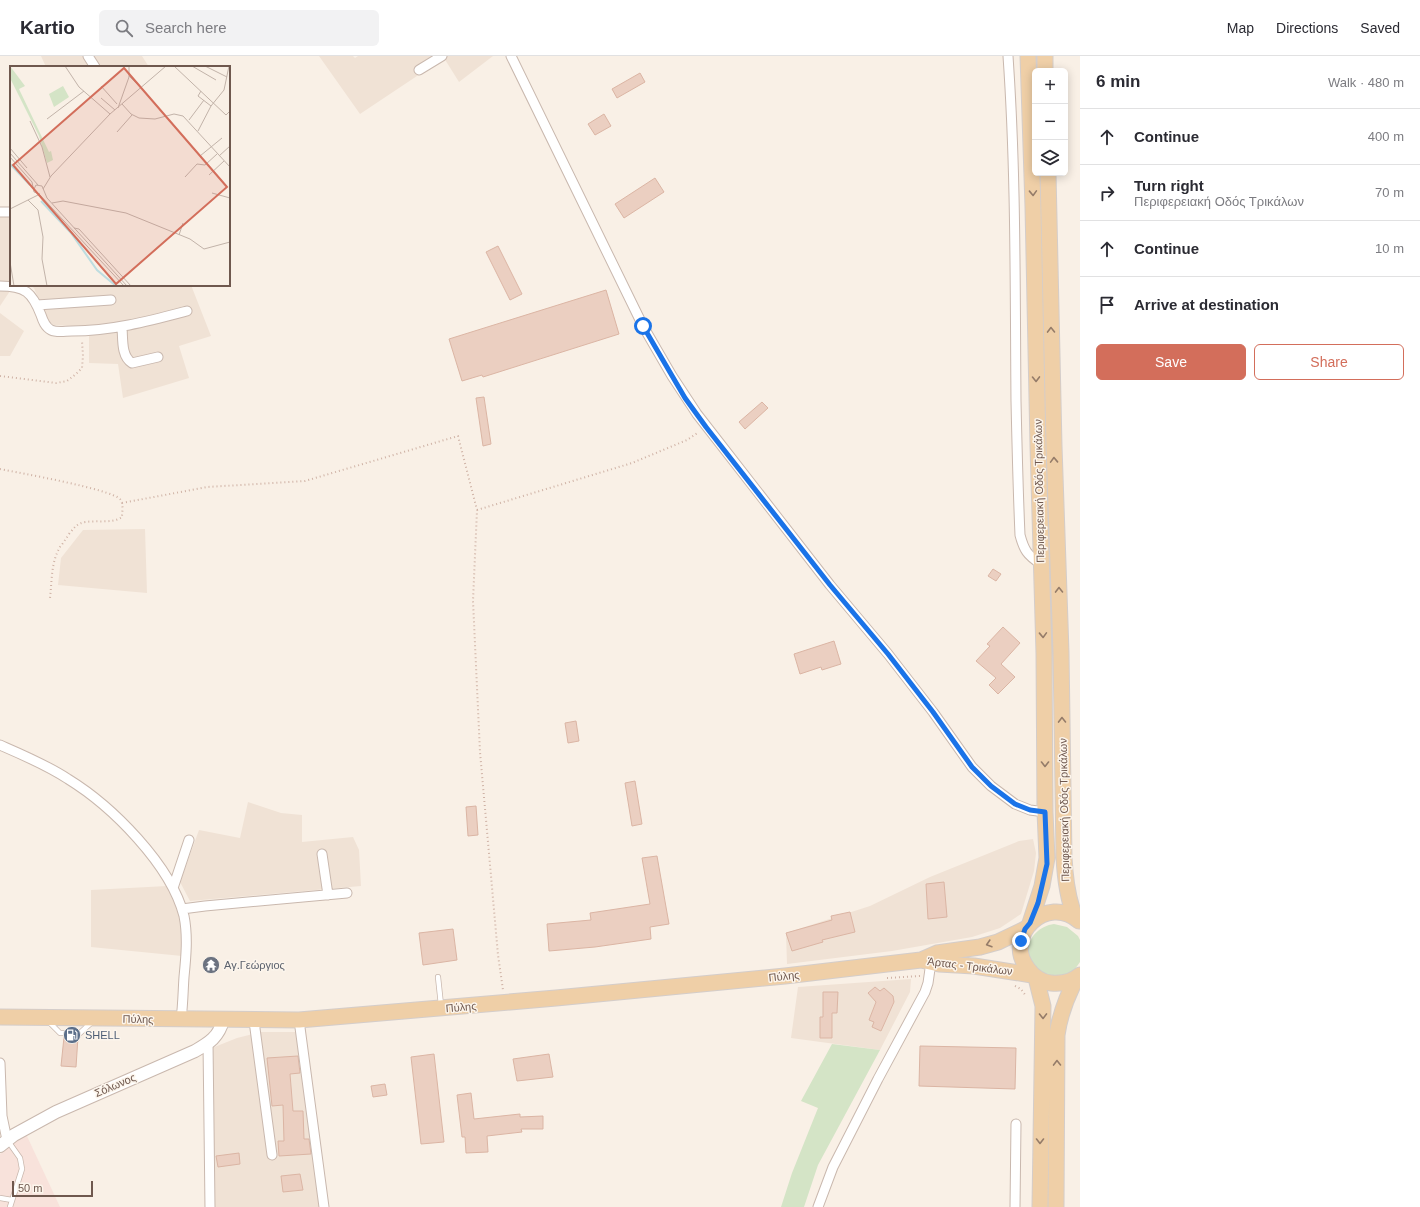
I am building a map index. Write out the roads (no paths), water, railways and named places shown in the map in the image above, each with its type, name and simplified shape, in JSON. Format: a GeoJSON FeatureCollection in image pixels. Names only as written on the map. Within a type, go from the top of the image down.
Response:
{"type":"FeatureCollection","features":[{"type":"Feature","properties":{"kind":"main road","name":"Περιφερειακή Οδός Τρικάλων"},"geometry":{"type":"LineString","coordinates":[[1028,56],[1033,207],[1040,564],[1044,654],[1045,812],[1047,864],[1038,903],[1021,941],[1021,953],[1024,965],[1034,976]]}},
{"type":"Feature","properties":{"kind":"main road"},"geometry":{"type":"LineString","coordinates":[[1045,56],[1045,68]]}},
{"type":"Feature","properties":{"kind":"main road","name":"Περιφερειακή Οδός Τρικάλων"},"geometry":{"type":"LineString","coordinates":[[1048,176],[1054,446],[1061,652],[1065,868],[1066,887],[1069,901],[1077,919]]}},
{"type":"Feature","properties":{"kind":"main road","name":"Άρτας - Τρικάλων"},"geometry":{"type":"LineString","coordinates":[[927,966],[937,953],[980,947],[998,942],[1028,926],[1040,916],[1051,912],[1064,912],[1077,919]]}},
{"type":"Feature","properties":{"kind":"main road","name":"Άρτας - Τρικάλων"},"geometry":{"type":"LineString","coordinates":[[927,966],[974,966],[1034,976],[1046,982],[1057,984],[1068,982],[1079,976]]}},
{"type":"Feature","properties":{"kind":"main road","name":"Πύλης"},"geometry":{"type":"LineString","coordinates":[[0,1017],[254,1021],[300,1020],[504,1003],[785,976],[927,966]]}},
{"type":"Feature","properties":{"kind":"main road"},"geometry":{"type":"LineString","coordinates":[[1034,976],[1043,1006],[1040,1207]]}},
{"type":"Feature","properties":{"kind":"main road"},"geometry":{"type":"LineString","coordinates":[[1056,1207],[1057,1035],[1061,1011],[1069,992],[1079,976]]}},
{"type":"Feature","properties":{"kind":"street"},"geometry":{"type":"LineString","coordinates":[[88,56],[94,66]]}},
{"type":"Feature","properties":{"kind":"street"},"geometry":{"type":"LineString","coordinates":[[419,70],[442,56]]}},
{"type":"Feature","properties":{"kind":"street"},"geometry":{"type":"LineString","coordinates":[[510,56],[643,326],[685,398],[830,585],[888,654],[933,712],[972,767],[991,786],[1015,804],[1030,810],[1045,812]]}},
{"type":"Feature","properties":{"kind":"street"},"geometry":{"type":"LineString","coordinates":[[1008,56],[1013,153],[1016,408],[1020,535],[1023,548],[1030,557],[1040,564]]}},
{"type":"Feature","properties":{"kind":"street"},"geometry":{"type":"LineString","coordinates":[[0,286],[17,287],[26,291],[33,298],[47,327],[58,332],[122,327],[187,311]]}},
{"type":"Feature","properties":{"kind":"street"},"geometry":{"type":"LineString","coordinates":[[37,305],[111,300]]}},
{"type":"Feature","properties":{"kind":"street"},"geometry":{"type":"LineString","coordinates":[[122,327],[125,355],[128,360],[132,363],[158,357]]}},
{"type":"Feature","properties":{"kind":"street"},"geometry":{"type":"LineString","coordinates":[[0,745],[54,770],[69,779],[121,822],[159,866],[173,888],[182,909],[185,922],[186,941],[182,1019]]}},
{"type":"Feature","properties":{"kind":"street"},"geometry":{"type":"LineString","coordinates":[[173,888],[189,840]]}},
{"type":"Feature","properties":{"kind":"street"},"geometry":{"type":"LineString","coordinates":[[322,854],[328,895]]}},
{"type":"Feature","properties":{"kind":"street"},"geometry":{"type":"LineString","coordinates":[[182,909],[347,893]]}},
{"type":"Feature","properties":{"kind":"street"},"geometry":{"type":"LineString","coordinates":[[818,1207],[833,1167],[925,992],[927,966]]}},
{"type":"Feature","properties":{"kind":"street","name":"Σόλωνος"},"geometry":{"type":"LineString","coordinates":[[4,1143],[14,1135],[82,1099],[195,1052],[208,1043],[221,1029],[223,1020]]}},
{"type":"Feature","properties":{"kind":"street"},"geometry":{"type":"LineString","coordinates":[[300,1020],[324,1207]]}},
{"type":"Feature","properties":{"kind":"street"},"geometry":{"type":"LineString","coordinates":[[254,1021],[272,1155]]}},
{"type":"Feature","properties":{"kind":"street"},"geometry":{"type":"LineString","coordinates":[[208,1043],[210,1207]]}},
{"type":"Feature","properties":{"kind":"street"},"geometry":{"type":"LineString","coordinates":[[0,1063],[4,1143]]}},
{"type":"Feature","properties":{"kind":"street"},"geometry":{"type":"LineString","coordinates":[[1015,1207],[1016,1124]]}},
{"type":"Feature","properties":{"kind":"lane"},"geometry":{"type":"LineString","coordinates":[[438,978],[441,1008]]}},
{"type":"Feature","properties":{"kind":"lane"},"geometry":{"type":"LineString","coordinates":[[4,1143],[20,1158],[22,1169],[10,1207]]}},
{"type":"Feature","properties":{"kind":"lane"},"geometry":{"type":"LineString","coordinates":[[0,1198],[12,1200]]}},
{"type":"Feature","properties":{"kind":"place","name":"Αγ.Γεώργιος"},"geometry":{"type":"Point","coordinates":[211,965]}},
{"type":"Feature","properties":{"kind":"place","name":"SHELL"},"geometry":{"type":"Point","coordinates":[72,1035]}}]}
